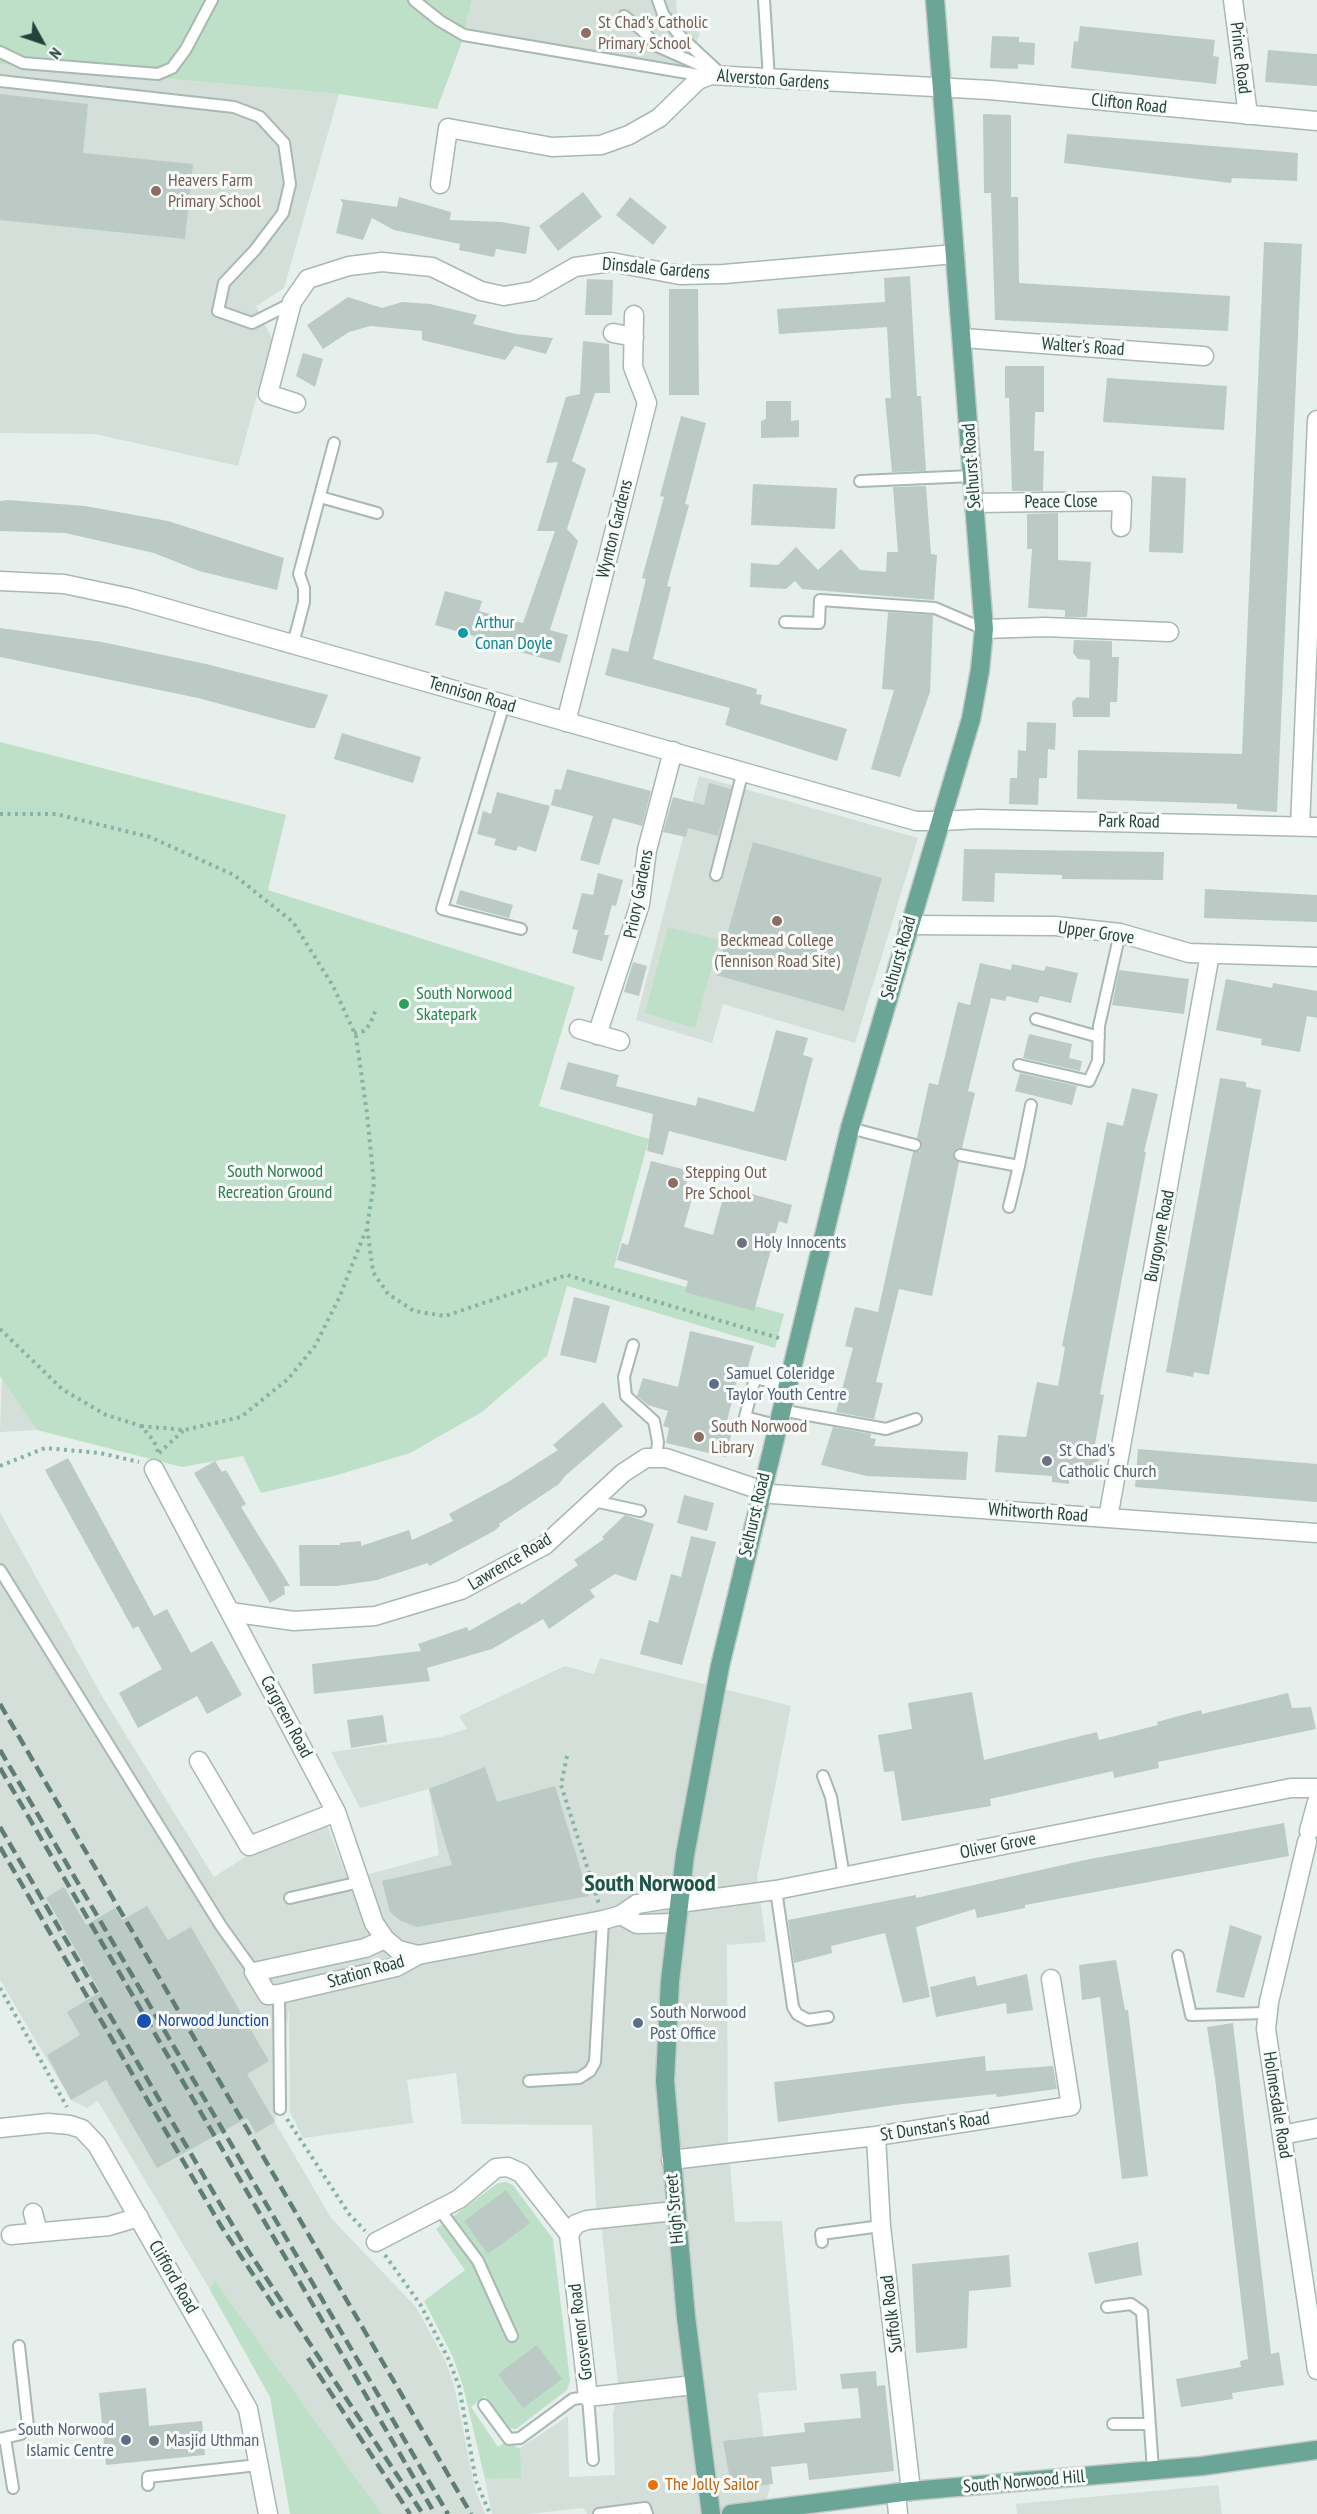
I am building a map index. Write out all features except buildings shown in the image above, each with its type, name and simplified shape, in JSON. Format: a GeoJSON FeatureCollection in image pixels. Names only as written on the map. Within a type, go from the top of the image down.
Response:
{"type":"FeatureCollection","features":[{"type":"Feature","properties":{"kind":"main road","name":"Selhurst Road"},"geometry":{"type":"LineString","coordinates":[[680,1900],[696,1789],[718,1677],[760,1490],[850,1128],[971,719],[984,629],[935,0]]}},
{"type":"Feature","properties":{"kind":"main road","name":"High Street"},"geometry":{"type":"LineString","coordinates":[[680,1900],[670,1981],[665,2081],[675,2211],[693,2385],[711,2514]]}},
{"type":"Feature","properties":{"kind":"main road","name":"South Norwood Hill"},"geometry":{"type":"LineString","coordinates":[[731,2514],[903,2492],[1153,2470],[1317,2450]]}},
{"type":"Feature","properties":{"kind":"street","name":"Prince Road"},"geometry":{"type":"LineString","coordinates":[[1233,0],[1248,115]]}},
{"type":"Feature","properties":{"kind":"street","name":"Alverston Gardens"},"geometry":{"type":"LineString","coordinates":[[440,184],[450,119],[552,147],[601,145],[629,135],[659,118],[713,76],[942,89]]}},
{"type":"Feature","properties":{"kind":"street","name":"Clifton Road"},"geometry":{"type":"LineString","coordinates":[[942,89],[990,90],[1317,121]]}},
{"type":"Feature","properties":{"kind":"street","name":"Dinsdale Gardens"},"geometry":{"type":"LineString","coordinates":[[296,403],[268,394],[292,302],[308,279],[349,266],[382,262],[432,267],[481,291],[504,296],[533,291],[575,267],[611,262],[680,275],[724,274],[955,254]]}},
{"type":"Feature","properties":{"kind":"street","name":"Wynton Gardens"},"geometry":{"type":"LineString","coordinates":[[566,722],[647,403],[633,367],[634,315]]}},
{"type":"Feature","properties":{"kind":"street"},"geometry":{"type":"LineString","coordinates":[[613,333],[634,337]]}},
{"type":"Feature","properties":{"kind":"street","name":"Walter's Road"},"geometry":{"type":"LineString","coordinates":[[963,338],[1204,356]]}},
{"type":"Feature","properties":{"kind":"street"},"geometry":{"type":"LineString","coordinates":[[1308,827],[1317,420]]}},
{"type":"Feature","properties":{"kind":"street","name":"Peace Close"},"geometry":{"type":"LineString","coordinates":[[975,503],[1122,501],[1121,527]]}},
{"type":"Feature","properties":{"kind":"street","name":"Tennison Road"},"geometry":{"type":"LineString","coordinates":[[0,581],[64,584],[130,598],[916,821],[941,821]]}},
{"type":"Feature","properties":{"kind":"street"},"geometry":{"type":"LineString","coordinates":[[984,629],[1046,627],[1170,632]]}},
{"type":"Feature","properties":{"kind":"street","name":"Priory Gardens"},"geometry":{"type":"LineString","coordinates":[[597,1035],[640,904],[647,850],[673,751]]}},
{"type":"Feature","properties":{"kind":"street","name":"Park Road"},"geometry":{"type":"LineString","coordinates":[[941,821],[978,819],[1308,827]]}},
{"type":"Feature","properties":{"kind":"street","name":"Upper Grove"},"geometry":{"type":"LineString","coordinates":[[909,925],[1055,926],[1120,933],[1177,951],[1317,957]]}},
{"type":"Feature","properties":{"kind":"street","name":"Burgoyne Road"},"geometry":{"type":"LineString","coordinates":[[1108,1518],[1210,954]]}},
{"type":"Feature","properties":{"kind":"street"},"geometry":{"type":"LineString","coordinates":[[579,1029],[620,1041]]}},
{"type":"Feature","properties":{"kind":"street","name":"Lawrence Road"},"geometry":{"type":"LineString","coordinates":[[230,1612],[294,1621],[375,1616],[461,1590],[545,1545],[623,1473],[645,1458],[656,1458]]}},
{"type":"Feature","properties":{"kind":"street"},"geometry":{"type":"LineString","coordinates":[[656,1458],[666,1458],[760,1490]]}},
{"type":"Feature","properties":{"kind":"street","name":"Cargreen Road"},"geometry":{"type":"LineString","coordinates":[[156,1461],[230,1612],[336,1812],[374,1923],[385,1939]]}},
{"type":"Feature","properties":{"kind":"street","name":"Whitworth Road"},"geometry":{"type":"LineString","coordinates":[[760,1490],[772,1494],[809,1497],[1317,1533]]}},
{"type":"Feature","properties":{"kind":"street"},"geometry":{"type":"LineString","coordinates":[[199,1761],[249,1846],[336,1812]]}},
{"type":"Feature","properties":{"kind":"street","name":"Oliver Grove"},"geometry":{"type":"LineString","coordinates":[[680,1900],[776,1890],[1291,1788],[1317,1788]]}},
{"type":"Feature","properties":{"kind":"street","name":"Holmesdale Road"},"geometry":{"type":"LineString","coordinates":[[1317,1802],[1266,2013],[1266,2029],[1317,2370]]}},
{"type":"Feature","properties":{"kind":"street","name":"Station Road"},"geometry":{"type":"LineString","coordinates":[[279,1994],[396,1966],[417,1955],[603,1920],[621,1915],[637,1904],[680,1900]]}},
{"type":"Feature","properties":{"kind":"street"},"geometry":{"type":"LineString","coordinates":[[621,1915],[637,1924],[677,1923]]}},
{"type":"Feature","properties":{"kind":"street"},"geometry":{"type":"LineString","coordinates":[[385,1939],[398,1950],[417,1955]]}},
{"type":"Feature","properties":{"kind":"street","name":"Station Road"},"geometry":{"type":"LineString","coordinates":[[254,1972],[365,1948],[385,1939]]}},
{"type":"Feature","properties":{"kind":"street"},"geometry":{"type":"LineString","coordinates":[[254,1972],[268,1995],[279,1994]]}},
{"type":"Feature","properties":{"kind":"street","name":"St Dunstan's Road"},"geometry":{"type":"LineString","coordinates":[[671,2160],[876,2136],[1071,2106],[1051,1978]]}},
{"type":"Feature","properties":{"kind":"street"},"geometry":{"type":"LineString","coordinates":[[0,2128],[48,2122],[70,2125]]}},
{"type":"Feature","properties":{"kind":"street","name":"Clifford Road"},"geometry":{"type":"LineString","coordinates":[[70,2125],[82,2129],[97,2145],[242,2397],[251,2418],[268,2514]]}},
{"type":"Feature","properties":{"kind":"street"},"geometry":{"type":"LineString","coordinates":[[1282,2135],[1317,2128]]}},
{"type":"Feature","properties":{"kind":"street","name":"Suffolk Road"},"geometry":{"type":"LineString","coordinates":[[876,2136],[881,2226],[903,2492],[898,2514]]}},
{"type":"Feature","properties":{"kind":"street"},"geometry":{"type":"LineString","coordinates":[[376,2242],[459,2199],[496,2168],[508,2167],[520,2173],[569,2234],[576,2224],[587,2220],[675,2211]]}},
{"type":"Feature","properties":{"kind":"street"},"geometry":{"type":"LineString","coordinates":[[33,2212],[38,2232]]}},
{"type":"Feature","properties":{"kind":"street"},"geometry":{"type":"LineString","coordinates":[[11,2235],[109,2226],[139,2217]]}},
{"type":"Feature","properties":{"kind":"street","name":"Grosvenor Road"},"geometry":{"type":"LineString","coordinates":[[569,2234],[588,2397],[693,2385]]}},
{"type":"Feature","properties":{"kind":"lane"},"geometry":{"type":"LineString","coordinates":[[0,52],[24,63],[158,74],[172,68],[186,49],[212,0]]}},
{"type":"Feature","properties":{"kind":"lane"},"geometry":{"type":"LineString","coordinates":[[414,0],[440,21],[464,35],[713,76]]}},
{"type":"Feature","properties":{"kind":"lane"},"geometry":{"type":"LineString","coordinates":[[658,0],[663,15],[680,36],[704,55],[713,76]]}},
{"type":"Feature","properties":{"kind":"lane"},"geometry":{"type":"LineString","coordinates":[[764,0],[770,79]]}},
{"type":"Feature","properties":{"kind":"lane"},"geometry":{"type":"LineString","coordinates":[[624,16],[657,46],[702,66],[713,76]]}},
{"type":"Feature","properties":{"kind":"lane"},"geometry":{"type":"LineString","coordinates":[[0,81],[234,107],[260,117],[284,143],[290,184],[283,213],[255,250],[224,283],[218,311],[252,323],[292,302]]}},
{"type":"Feature","properties":{"kind":"lane"},"geometry":{"type":"LineString","coordinates":[[293,644],[304,602],[304,588],[299,574],[334,443]]}},
{"type":"Feature","properties":{"kind":"lane"},"geometry":{"type":"LineString","coordinates":[[860,481],[972,476]]}},
{"type":"Feature","properties":{"kind":"lane"},"geometry":{"type":"LineString","coordinates":[[320,497],[377,513]]}},
{"type":"Feature","properties":{"kind":"lane"},"geometry":{"type":"LineString","coordinates":[[785,622],[819,623],[820,600],[935,608],[984,629]]}},
{"type":"Feature","properties":{"kind":"lane"},"geometry":{"type":"LineString","coordinates":[[504,704],[442,909],[521,929]]}},
{"type":"Feature","properties":{"kind":"lane"},"geometry":{"type":"LineString","coordinates":[[716,875],[743,771]]}},
{"type":"Feature","properties":{"kind":"lane"},"geometry":{"type":"LineString","coordinates":[[1019,1065],[1089,1081],[1098,1061],[1099,1037],[1120,933]]}},
{"type":"Feature","properties":{"kind":"lane"},"geometry":{"type":"LineString","coordinates":[[1035,1019],[1099,1037]]}},
{"type":"Feature","properties":{"kind":"lane"},"geometry":{"type":"LineString","coordinates":[[1009,1207],[1031,1105]]}},
{"type":"Feature","properties":{"kind":"lane"},"geometry":{"type":"LineString","coordinates":[[850,1128],[915,1145]]}},
{"type":"Feature","properties":{"kind":"lane"},"geometry":{"type":"LineString","coordinates":[[960,1155],[1019,1166]]}},
{"type":"Feature","properties":{"kind":"lane"},"geometry":{"type":"LineString","coordinates":[[633,1345],[624,1377],[626,1396],[654,1421],[658,1442],[656,1458]]}},
{"type":"Feature","properties":{"kind":"lane"},"geometry":{"type":"LineString","coordinates":[[786,1385],[755,1378],[745,1417],[778,1418],[886,1429],[916,1419]]}},
{"type":"Feature","properties":{"kind":"lane"},"geometry":{"type":"LineString","coordinates":[[594,1501],[640,1511]]}},
{"type":"Feature","properties":{"kind":"lane"},"geometry":{"type":"LineString","coordinates":[[0,1570],[215,1916],[254,1972]]}},
{"type":"Feature","properties":{"kind":"lane"},"geometry":{"type":"LineString","coordinates":[[823,1776],[833,1808],[844,1877]]}},
{"type":"Feature","properties":{"kind":"lane"},"geometry":{"type":"LineString","coordinates":[[290,1898],[360,1882]]}},
{"type":"Feature","properties":{"kind":"lane"},"geometry":{"type":"LineString","coordinates":[[776,1890],[793,2007],[797,2014],[808,2019],[828,2017]]}},
{"type":"Feature","properties":{"kind":"lane"},"geometry":{"type":"LineString","coordinates":[[529,2080],[579,2078],[590,2071],[595,2062],[603,1920]]}},
{"type":"Feature","properties":{"kind":"lane"},"geometry":{"type":"LineString","coordinates":[[1178,1956],[1191,2015],[1266,2013]]}},
{"type":"Feature","properties":{"kind":"lane"},"geometry":{"type":"LineString","coordinates":[[279,1994],[280,2109]]}},
{"type":"Feature","properties":{"kind":"lane"},"geometry":{"type":"LineString","coordinates":[[440,2210],[478,2261],[512,2336]]}},
{"type":"Feature","properties":{"kind":"lane"},"geometry":{"type":"LineString","coordinates":[[822,2242],[821,2234],[881,2226]]}},
{"type":"Feature","properties":{"kind":"lane"},"geometry":{"type":"LineString","coordinates":[[1107,2307],[1131,2304],[1142,2312],[1153,2470]]}},
{"type":"Feature","properties":{"kind":"lane"},"geometry":{"type":"LineString","coordinates":[[12,2488],[2,2438],[21,2434],[28,2426],[19,2346]]}},
{"type":"Feature","properties":{"kind":"lane"},"geometry":{"type":"LineString","coordinates":[[484,2405],[509,2439],[520,2438],[573,2399],[588,2397],[593,2460]]}},
{"type":"Feature","properties":{"kind":"lane"},"geometry":{"type":"LineString","coordinates":[[1113,2424],[1149,2424]]}},
{"type":"Feature","properties":{"kind":"lane"},"geometry":{"type":"LineString","coordinates":[[148,2485],[148,2477],[258,2465]]}},
{"type":"Feature","properties":{"kind":"lane"},"geometry":{"type":"LineString","coordinates":[[599,2514],[645,2508],[647,2514]]}},
{"type":"Feature","properties":{"kind":"path"},"geometry":{"type":"LineString","coordinates":[[0,814],[56,814],[150,837],[234,875],[292,922],[333,986],[354,1033],[367,1114],[374,1183],[367,1227],[339,1298],[315,1346],[288,1380],[241,1417],[184,1430],[141,1426],[106,1415],[63,1389],[0,1329]]}},
{"type":"Feature","properties":{"kind":"path"},"geometry":{"type":"LineString","coordinates":[[354,1033],[364,1031],[370,1024],[376,1009]]}},
{"type":"Feature","properties":{"kind":"path"},"geometry":{"type":"LineString","coordinates":[[367,1227],[373,1272],[388,1294],[414,1311],[445,1316],[567,1275],[797,1344]]}},
{"type":"Feature","properties":{"kind":"path"},"geometry":{"type":"LineString","coordinates":[[141,1426],[154,1441],[156,1461]]}},
{"type":"Feature","properties":{"kind":"path"},"geometry":{"type":"LineString","coordinates":[[0,1466],[45,1449],[100,1453],[139,1462],[156,1461],[184,1430]]}},
{"type":"Feature","properties":{"kind":"path"},"geometry":{"type":"LineString","coordinates":[[567,1756],[561,1785],[603,1920]]}},
{"type":"Feature","properties":{"kind":"path"},"geometry":{"type":"LineString","coordinates":[[0,1988],[66,2101],[70,2125]]}},
{"type":"Feature","properties":{"kind":"path"},"geometry":{"type":"LineString","coordinates":[[280,2109],[349,2214],[376,2242],[420,2304],[448,2358],[459,2385],[476,2481],[490,2514]]}},
{"type":"Feature","properties":{"kind":"shaded area","name":"St Chad's Catholic Primary School"},"geometry":{"type":"Polygon","coordinates":[[[472,0],[676,0],[677,12],[700,34],[685,69],[465,32],[472,0]]]}},
{"type":"Feature","properties":{"kind":"shaded area","name":"Heavers Farm Primary School"},"geometry":{"type":"Polygon","coordinates":[[[0,64],[339,94],[284,288],[256,306],[272,339],[238,466],[95,434],[0,433],[0,64]]]}},
{"type":"Feature","properties":{"kind":"shaded area","name":"Beckmead College (Tennison Road Site)"},"geometry":{"type":"Polygon","coordinates":[[[699,776],[918,838],[855,1043],[723,1004],[712,1043],[636,1020],[699,776]]]}},
{"type":"Feature","properties":{"kind":"shaded area"},"geometry":{"type":"Polygon","coordinates":[[[2,1375],[37,1430],[0,1432],[2,1375]]]}},
{"type":"Feature","properties":{"kind":"shaded area"},"geometry":{"type":"Polygon","coordinates":[[[0,1512],[103,1698],[214,1877],[253,1852],[327,1825],[348,1880],[439,1855],[429,1789],[360,1808],[331,1752],[441,1737],[467,1729],[459,1716],[565,1666],[594,1674],[600,1658],[791,1706],[757,1877],[766,1942],[727,1945],[728,2141],[735,2222],[782,2221],[797,2390],[758,2393],[770,2488],[762,2514],[587,2514],[583,2508],[528,2514],[492,2514],[485,2479],[522,2478],[520,2448],[568,2416],[569,2477],[615,2475],[613,2415],[618,2384],[602,2231],[596,2207],[592,2125],[462,2124],[456,2073],[407,2080],[413,2123],[303,2138],[290,2112],[289,2008],[275,2122],[331,2218],[416,2307],[445,2360],[454,2385],[475,2489],[485,2514],[382,2514],[214,2279],[210,2290],[98,2101],[87,2108],[71,2100],[0,1980],[0,1512]]]}},
{"type":"Feature","properties":{"kind":"shaded area"},"geometry":{"type":"Polygon","coordinates":[[[1218,2485],[1222,2514],[1017,2514],[1016,2504],[1218,2485]]]}},
{"type":"Feature","properties":{"kind":"green space"},"geometry":{"type":"Polygon","coordinates":[[[0,0],[472,0],[463,39],[437,109],[339,94],[0,64],[0,0]]]}},
{"type":"Feature","properties":{"kind":"green space","name":"South Norwood Recreation Ground"},"geometry":{"type":"Polygon","coordinates":[[[0,742],[286,815],[268,890],[575,987],[539,1106],[649,1139],[614,1267],[784,1314],[775,1348],[567,1286],[547,1356],[482,1412],[410,1453],[334,1476],[261,1493],[243,1456],[182,1467],[37,1430],[0,1376],[0,742]]]}},
{"type":"Feature","properties":{"kind":"green space"},"geometry":{"type":"Polygon","coordinates":[[[668,927],[719,940],[695,1028],[645,1013],[668,927]]]}},
{"type":"Feature","properties":{"kind":"green space"},"geometry":{"type":"Polygon","coordinates":[[[506,2182],[513,2185],[553,2239],[570,2381],[567,2390],[516,2429],[508,2428],[485,2396],[471,2407],[498,2447],[504,2443],[520,2448],[522,2478],[485,2479],[463,2386],[453,2357],[424,2301],[465,2270],[436,2229],[498,2183],[506,2182]]]}},
{"type":"Feature","properties":{"kind":"green space"},"geometry":{"type":"Polygon","coordinates":[[[214,2279],[382,2514],[290,2514],[270,2397],[210,2290],[214,2279]]]}},
{"type":"Feature","properties":{"kind":"railway"},"geometry":{"type":"LineString","coordinates":[[0,1704],[471,2514]]}},
{"type":"Feature","properties":{"kind":"railway"},"geometry":{"type":"LineString","coordinates":[[0,1750],[448,2514]]}},
{"type":"Feature","properties":{"kind":"railway"},"geometry":{"type":"LineString","coordinates":[[0,1768],[435,2514]]}},
{"type":"Feature","properties":{"kind":"railway"},"geometry":{"type":"LineString","coordinates":[[0,1827],[243,2243],[423,2514]]}},
{"type":"Feature","properties":{"kind":"railway"},"geometry":{"type":"LineString","coordinates":[[0,1847],[221,2226],[282,2318]]}},
{"type":"Feature","properties":{"kind":"railway"},"geometry":{"type":"LineString","coordinates":[[308,2358],[410,2514]]}},
{"type":"Feature","properties":{"kind":"place","name":"St Chad's Catholic Primary School"},"geometry":{"type":"Point","coordinates":[586,33]}},
{"type":"Feature","properties":{"kind":"place","name":"Heavers Farm Primary School"},"geometry":{"type":"Point","coordinates":[156,191]}},
{"type":"Feature","properties":{"kind":"place","name":"Arthur Conan Doyle"},"geometry":{"type":"Point","coordinates":[463,633]}},
{"type":"Feature","properties":{"kind":"place","name":"Beckmead College (Tennison Road Site)"},"geometry":{"type":"Point","coordinates":[777,921]}},
{"type":"Feature","properties":{"kind":"place","name":"South Norwood Skatepark"},"geometry":{"type":"Point","coordinates":[404,1004]}},
{"type":"Feature","properties":{"kind":"place","name":"Stepping Out Pre School"},"geometry":{"type":"Point","coordinates":[673,1183]}},
{"type":"Feature","properties":{"kind":"place","name":"Holy Innocents"},"geometry":{"type":"Point","coordinates":[742,1243]}},
{"type":"Feature","properties":{"kind":"place","name":"Samuel Coleridge Taylor Youth Centre"},"geometry":{"type":"Point","coordinates":[714,1384]}},
{"type":"Feature","properties":{"kind":"place","name":"South Norwood Library"},"geometry":{"type":"Point","coordinates":[699,1437]}},
{"type":"Feature","properties":{"kind":"place","name":"St Chad's Catholic Church"},"geometry":{"type":"Point","coordinates":[1047,1461]}},
{"type":"Feature","properties":{"kind":"place","name":"Norwood Junction"},"geometry":{"type":"Point","coordinates":[144,2021]}},
{"type":"Feature","properties":{"kind":"place","name":"South Norwood Post Office"},"geometry":{"type":"Point","coordinates":[638,2023]}},
{"type":"Feature","properties":{"kind":"place","name":"South Norwood Islamic Centre"},"geometry":{"type":"Point","coordinates":[126,2440]}},
{"type":"Feature","properties":{"kind":"place","name":"Masjid Uthman"},"geometry":{"type":"Point","coordinates":[154,2441]}},
{"type":"Feature","properties":{"kind":"place","name":"The Jolly Sailor"},"geometry":{"type":"Point","coordinates":[653,2485]}},
{"type":"Feature","properties":{"kind":"district","name":"South Norwood"},"geometry":{"type":"Point","coordinates":[650,1884]}}]}
